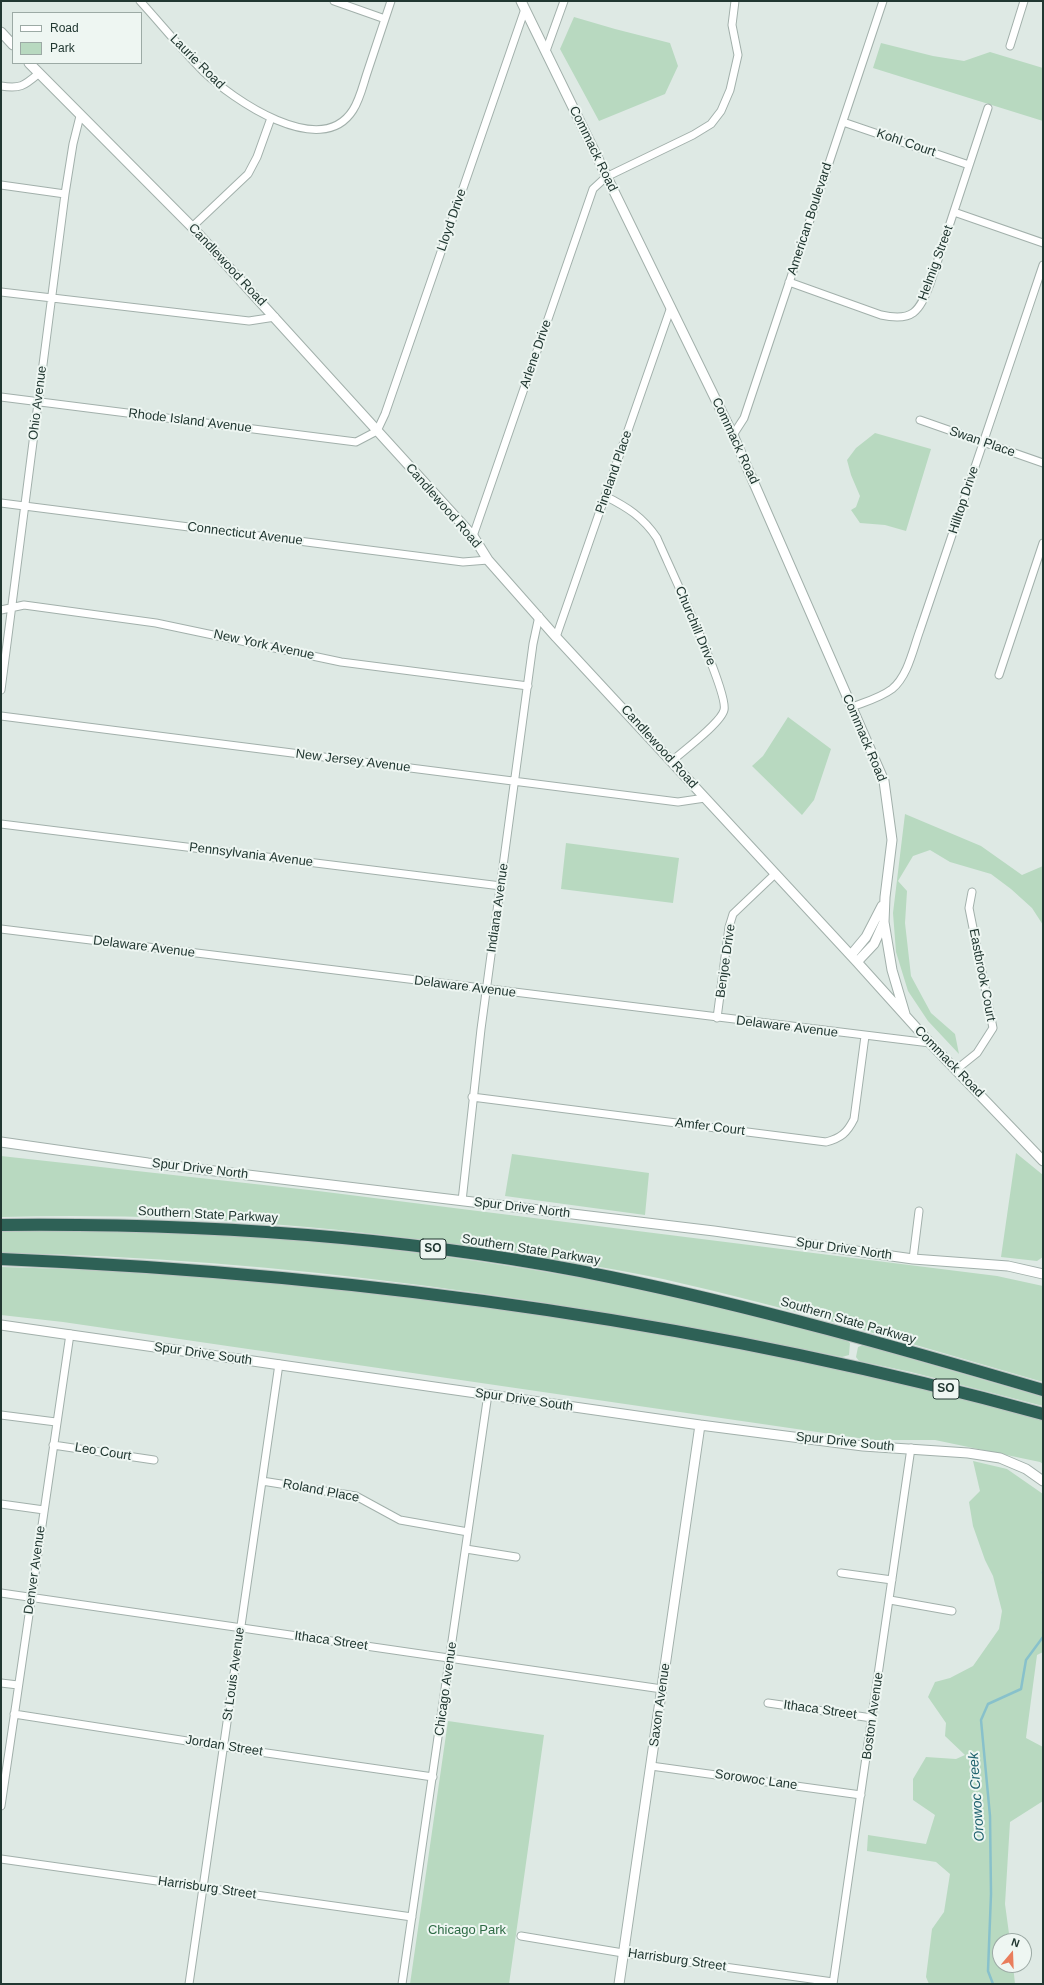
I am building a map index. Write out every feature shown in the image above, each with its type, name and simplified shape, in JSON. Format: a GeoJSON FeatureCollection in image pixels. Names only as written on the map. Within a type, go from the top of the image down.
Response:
{"type":"FeatureCollection","features":[{"type":"Feature","properties":{"kind":"highway","name":"Southern State Parkway"},"geometry":{"type":"LineString","coordinates":[[1,1225],[135,1225],[288,1233],[367,1240],[534,1263],[608,1277],[760,1311],[1043,1390]]}},
{"type":"Feature","properties":{"kind":"highway","name":"SO"},"geometry":{"type":"LineString","coordinates":[[1,1259],[235,1273],[312,1280],[480,1300],[583,1315],[763,1348],[918,1382],[1043,1414]]}},
{"type":"Feature","properties":{"kind":"street","name":"Laurie Road"},"geometry":{"type":"LineString","coordinates":[[140,1],[203,71],[242,102],[271,118],[302,128],[319,131],[338,125],[353,111],[391,1]]}},
{"type":"Feature","properties":{"kind":"street"},"geometry":{"type":"LineString","coordinates":[[334,1],[385,19]]}},
{"type":"Feature","properties":{"kind":"street"},"geometry":{"type":"LineString","coordinates":[[546,51],[564,1]]}},
{"type":"Feature","properties":{"kind":"street"},"geometry":{"type":"LineString","coordinates":[[606,177],[693,135],[711,124],[721,110],[730,90],[738,55],[732,25],[735,1]]}},
{"type":"Feature","properties":{"kind":"street","name":"American Boulevard"},"geometry":{"type":"LineString","coordinates":[[733,435],[744,418],[883,1]]}},
{"type":"Feature","properties":{"kind":"street"},"geometry":{"type":"LineString","coordinates":[[1010,46],[1024,1]]}},
{"type":"Feature","properties":{"kind":"street","name":"Commack Road"},"geometry":{"type":"LineString","coordinates":[[523,5],[733,435],[884,781],[892,840],[885,897],[884,922],[874,944],[854,958]]}},
{"type":"Feature","properties":{"kind":"street","name":"Lloyd Drive"},"geometry":{"type":"LineString","coordinates":[[377,430],[385,414],[523,5]]}},
{"type":"Feature","properties":{"kind":"street"},"geometry":{"type":"LineString","coordinates":[[1,32],[12,44]]}},
{"type":"Feature","properties":{"kind":"street","name":"Candlewood Road"},"geometry":{"type":"LineString","coordinates":[[30,64],[38,74],[192,227],[250,292],[275,317],[472,536],[488,560],[556,637],[854,958]]}},
{"type":"Feature","properties":{"kind":"street"},"geometry":{"type":"LineString","coordinates":[[1,86],[15,88],[24,85],[38,74]]}},
{"type":"Feature","properties":{"kind":"street","name":"Helmig Street"},"geometry":{"type":"LineString","coordinates":[[789,282],[881,315],[897,318],[911,315],[922,304],[988,108]]}},
{"type":"Feature","properties":{"kind":"street","name":"Ohio Avenue"},"geometry":{"type":"LineString","coordinates":[[1,690],[65,194],[73,144],[80,116]]}},
{"type":"Feature","properties":{"kind":"street"},"geometry":{"type":"LineString","coordinates":[[192,227],[248,174],[257,157],[271,118]]}},
{"type":"Feature","properties":{"kind":"street","name":"Kohl Court"},"geometry":{"type":"LineString","coordinates":[[843,122],[969,165]]}},
{"type":"Feature","properties":{"kind":"street","name":"Arlene Drive"},"geometry":{"type":"LineString","coordinates":[[472,536],[593,189],[606,177]]}},
{"type":"Feature","properties":{"kind":"street"},"geometry":{"type":"LineString","coordinates":[[1,185],[65,194]]}},
{"type":"Feature","properties":{"kind":"street"},"geometry":{"type":"LineString","coordinates":[[954,212],[1043,242]]}},
{"type":"Feature","properties":{"kind":"street","name":"Hilltop Drive"},"geometry":{"type":"LineString","coordinates":[[852,707],[880,696],[892,688],[903,675],[920,630],[1043,265]]}},
{"type":"Feature","properties":{"kind":"street"},"geometry":{"type":"LineString","coordinates":[[1,292],[249,321],[275,317]]}},
{"type":"Feature","properties":{"kind":"street","name":"Pineland Place"},"geometry":{"type":"LineString","coordinates":[[556,637],[671,307]]}},
{"type":"Feature","properties":{"kind":"street","name":"Rhode Island Avenue"},"geometry":{"type":"LineString","coordinates":[[1,397],[356,442],[377,430]]}},
{"type":"Feature","properties":{"kind":"street","name":"Swan Place"},"geometry":{"type":"LineString","coordinates":[[920,420],[1043,463]]}},
{"type":"Feature","properties":{"kind":"street","name":"Churchill Drive"},"geometry":{"type":"LineString","coordinates":[[605,496],[624,505],[638,515],[648,524],[657,538],[725,698],[724,711],[716,723],[672,761]]}},
{"type":"Feature","properties":{"kind":"street","name":"Connecticut Avenue"},"geometry":{"type":"LineString","coordinates":[[1,503],[463,562],[488,560]]}},
{"type":"Feature","properties":{"kind":"street"},"geometry":{"type":"LineString","coordinates":[[999,675],[1043,543]]}},
{"type":"Feature","properties":{"kind":"street","name":"New York Avenue"},"geometry":{"type":"LineString","coordinates":[[1,610],[24,605],[156,623],[341,662],[528,686]]}},
{"type":"Feature","properties":{"kind":"street","name":"Indiana Avenue"},"geometry":{"type":"LineString","coordinates":[[462,1201],[472,1097],[533,644],[539,616]]}},
{"type":"Feature","properties":{"kind":"street","name":"New Jersey Avenue"},"geometry":{"type":"LineString","coordinates":[[1,716],[678,802],[705,798]]}},
{"type":"Feature","properties":{"kind":"street","name":"Pennsylvania Avenue"},"geometry":{"type":"LineString","coordinates":[[1,824],[501,886]]}},
{"type":"Feature","properties":{"kind":"street","name":"Benjoe Drive"},"geometry":{"type":"LineString","coordinates":[[718,1018],[729,927],[733,914],[775,874]]}},
{"type":"Feature","properties":{"kind":"street","name":"Eastbrook Court"},"geometry":{"type":"LineString","coordinates":[[957,1069],[976,1053],[993,1028],[969,908],[972,892]]}},
{"type":"Feature","properties":{"kind":"street","name":"Commack Road"},"geometry":{"type":"LineString","coordinates":[[854,958],[878,917],[885,897]]}},
{"type":"Feature","properties":{"kind":"street"},"geometry":{"type":"LineString","coordinates":[[884,922],[892,970],[906,1016]]}},
{"type":"Feature","properties":{"kind":"street","name":"Delaware Avenue"},"geometry":{"type":"LineString","coordinates":[[1,929],[487,990],[930,1043]]}},
{"type":"Feature","properties":{"kind":"street","name":"Commack Road"},"geometry":{"type":"LineString","coordinates":[[854,958],[930,1043],[957,1069],[1043,1161]]}},
{"type":"Feature","properties":{"kind":"street","name":"Amfer Court"},"geometry":{"type":"LineString","coordinates":[[472,1097],[826,1142],[839,1139],[848,1131],[854,1119],[864,1036]]}},
{"type":"Feature","properties":{"kind":"street","name":"Spur Drive North"},"geometry":{"type":"LineString","coordinates":[[1,1142],[148,1163],[714,1231],[913,1259],[1008,1266],[1042,1273]]}},
{"type":"Feature","properties":{"kind":"street"},"geometry":{"type":"LineString","coordinates":[[913,1259],[919,1211]]}},
{"type":"Feature","properties":{"kind":"street","name":"Spur Drive South"},"geometry":{"type":"LineString","coordinates":[[1,1325],[488,1394],[700,1426],[863,1446],[968,1452],[1000,1458],[1026,1469],[1043,1480]]}},
{"type":"Feature","properties":{"kind":"street","name":"Denver Avenue"},"geometry":{"type":"LineString","coordinates":[[1,1806],[4,1770],[14,1714],[70,1334]]}},
{"type":"Feature","properties":{"kind":"street","name":"St Louis Avenue"},"geometry":{"type":"LineString","coordinates":[[189,1984],[279,1364]]}},
{"type":"Feature","properties":{"kind":"street","name":"Chicago Avenue"},"geometry":{"type":"LineString","coordinates":[[402,1984],[488,1394]]}},
{"type":"Feature","properties":{"kind":"street"},"geometry":{"type":"LineString","coordinates":[[1,1415],[56,1422]]}},
{"type":"Feature","properties":{"kind":"street","name":"Saxon Avenue"},"geometry":{"type":"LineString","coordinates":[[618,1984],[700,1426]]}},
{"type":"Feature","properties":{"kind":"street","name":"Leo Court"},"geometry":{"type":"LineString","coordinates":[[53,1445],[154,1460]]}},
{"type":"Feature","properties":{"kind":"street","name":"Boston Avenue"},"geometry":{"type":"LineString","coordinates":[[833,1983],[911,1448]]}},
{"type":"Feature","properties":{"kind":"street","name":"Roland Place"},"geometry":{"type":"LineString","coordinates":[[262,1481],[356,1496],[400,1520],[468,1532]]}},
{"type":"Feature","properties":{"kind":"street"},"geometry":{"type":"LineString","coordinates":[[1,1504],[44,1510]]}},
{"type":"Feature","properties":{"kind":"street"},"geometry":{"type":"LineString","coordinates":[[466,1549],[516,1557]]}},
{"type":"Feature","properties":{"kind":"street"},"geometry":{"type":"LineString","coordinates":[[841,1573],[892,1580]]}},
{"type":"Feature","properties":{"kind":"street","name":"Ithaca Street"},"geometry":{"type":"LineString","coordinates":[[1,1593],[662,1689]]}},
{"type":"Feature","properties":{"kind":"street"},"geometry":{"type":"LineString","coordinates":[[890,1600],[952,1611]]}},
{"type":"Feature","properties":{"kind":"street"},"geometry":{"type":"LineString","coordinates":[[1,1683],[18,1685]]}},
{"type":"Feature","properties":{"kind":"street","name":"Ithaca Street"},"geometry":{"type":"LineString","coordinates":[[768,1702],[872,1718]]}},
{"type":"Feature","properties":{"kind":"street","name":"Jordan Street"},"geometry":{"type":"LineString","coordinates":[[14,1714],[433,1776]]}},
{"type":"Feature","properties":{"kind":"street","name":"Sorowoc Lane"},"geometry":{"type":"LineString","coordinates":[[651,1766],[861,1795]]}},
{"type":"Feature","properties":{"kind":"street","name":"Harrisburg Street"},"geometry":{"type":"LineString","coordinates":[[1,1860],[412,1917]]}},
{"type":"Feature","properties":{"kind":"street","name":"Harrisburg Street"},"geometry":{"type":"LineString","coordinates":[[521,1936],[623,1953],[833,1983]]}},
{"type":"Feature","properties":{"kind":"green space"},"geometry":{"type":"Polygon","coordinates":[[[574,17],[670,43],[678,66],[665,94],[599,121],[560,49],[574,17]]]}},
{"type":"Feature","properties":{"kind":"green space"},"geometry":{"type":"Polygon","coordinates":[[[881,43],[933,56],[964,61],[990,52],[1043,68],[1043,121],[873,68],[881,43]]]}},
{"type":"Feature","properties":{"kind":"green space"},"geometry":{"type":"Polygon","coordinates":[[[875,433],[931,449],[906,531],[885,525],[860,523],[851,510],[856,507],[860,496],[851,475],[847,460],[856,448],[875,433]]]}},
{"type":"Feature","properties":{"kind":"green space"},"geometry":{"type":"Polygon","coordinates":[[[788,717],[831,749],[814,800],[802,815],[752,766],[763,756],[788,717]]]}},
{"type":"Feature","properties":{"kind":"green space"},"geometry":{"type":"Polygon","coordinates":[[[905,814],[981,846],[1022,875],[1043,866],[1043,925],[1032,908],[1011,889],[991,874],[950,862],[930,850],[913,856],[898,881],[907,891],[905,923],[911,976],[931,1013],[955,1034],[959,1054],[928,1021],[908,991],[896,952],[893,913],[905,814]]]}},
{"type":"Feature","properties":{"kind":"green space"},"geometry":{"type":"Polygon","coordinates":[[[566,843],[679,858],[673,903],[561,889],[566,843]]]}},
{"type":"Feature","properties":{"kind":"green space"},"geometry":{"type":"Polygon","coordinates":[[[1016,1153],[1043,1175],[1043,1257],[1037,1261],[1001,1257],[1016,1153]]]}},
{"type":"Feature","properties":{"kind":"green space"},"geometry":{"type":"Polygon","coordinates":[[[512,1154],[649,1173],[645,1215],[505,1196],[512,1154]]]}},
{"type":"Feature","properties":{"kind":"green space"},"geometry":{"type":"Polygon","coordinates":[[[1,1156],[318,1191],[997,1276],[1043,1286],[1043,1382],[948,1354],[711,1290],[600,1267],[495,1250],[372,1234],[248,1222],[125,1217],[1,1217],[1,1156]]]}},
{"type":"Feature","properties":{"kind":"green space"},"geometry":{"type":"Polygon","coordinates":[[[40,1230],[173,1233],[273,1238],[438,1255],[525,1268],[679,1297],[727,1308],[846,1340],[850,1343],[849,1355],[842,1357],[634,1317],[529,1300],[318,1273],[213,1263],[1,1253],[1,1232],[40,1230]]]}},
{"type":"Feature","properties":{"kind":"green space"},"geometry":{"type":"Polygon","coordinates":[[[1,1267],[133,1273],[264,1282],[396,1295],[526,1312],[657,1333],[787,1358],[915,1387],[1043,1420],[1043,1464],[1040,1462],[935,1440],[872,1440],[63,1322],[1,1315],[1,1267]]]}},
{"type":"Feature","properties":{"kind":"green space"},"geometry":{"type":"Polygon","coordinates":[[[863,1345],[1043,1397],[1043,1406],[911,1372],[859,1361],[856,1357],[858,1347],[863,1345]]]}},
{"type":"Feature","properties":{"kind":"green space"},"geometry":{"type":"Polygon","coordinates":[[[973,1461],[1007,1469],[1043,1494],[1043,1652],[1037,1655],[1026,1738],[1043,1747],[1043,1801],[1010,1822],[1005,1904],[1009,1933],[992,1933],[992,1973],[1014,1973],[1015,1984],[929,1984],[926,1977],[932,1929],[944,1912],[950,1874],[936,1862],[867,1851],[868,1835],[926,1844],[935,1815],[913,1800],[913,1779],[926,1757],[956,1759],[965,1755],[945,1736],[946,1723],[928,1697],[935,1682],[950,1678],[973,1666],[999,1629],[1002,1611],[993,1576],[985,1560],[973,1526],[969,1502],[980,1491],[973,1461]]]}},
{"type":"Feature","properties":{"kind":"green space","name":"Chicago Park"},"geometry":{"type":"Polygon","coordinates":[[[448,1721],[544,1735],[509,1984],[410,1984],[448,1721]]]}},
{"type":"Feature","properties":{"kind":"waterway","name":"Orowoc Creek"},"geometry":{"type":"LineString","coordinates":[[993,1984],[988,1971],[991,1894],[990,1816],[981,1720],[988,1704],[1021,1689],[1026,1660],[1043,1637]]}}]}
